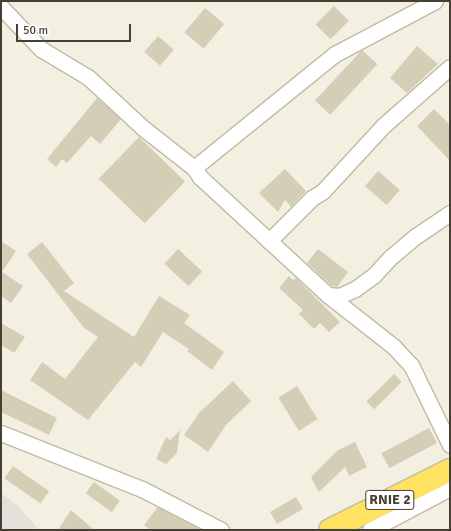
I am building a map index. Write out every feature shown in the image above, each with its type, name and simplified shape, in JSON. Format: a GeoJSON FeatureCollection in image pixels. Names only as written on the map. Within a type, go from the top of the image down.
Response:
{"type":"FeatureCollection","features":[{"type":"Feature","properties":{"kind":"highway","name":"RNIE 2"},"geometry":{"type":"LineString","coordinates":[[330,530],[450,470]]}},
{"type":"Feature","properties":{"kind":"street"},"geometry":{"type":"LineString","coordinates":[[194,168],[335,54],[435,1]]}},
{"type":"Feature","properties":{"kind":"street"},"geometry":{"type":"LineString","coordinates":[[1,6],[41,49],[89,78],[143,128],[194,168],[200,178],[328,295],[378,334],[411,365],[450,445]]}},
{"type":"Feature","properties":{"kind":"street"},"geometry":{"type":"LineString","coordinates":[[269,241],[312,198],[323,191],[384,125],[450,67]]}},
{"type":"Feature","properties":{"kind":"street"},"geometry":{"type":"LineString","coordinates":[[328,295],[339,296],[355,289],[374,275],[392,256],[416,236],[450,213]]}},
{"type":"Feature","properties":{"kind":"street"},"geometry":{"type":"LineString","coordinates":[[1,433],[142,489],[221,530]]}},
{"type":"Feature","properties":{"kind":"street"},"geometry":{"type":"LineString","coordinates":[[370,530],[450,488]]}},
{"type":"Feature","properties":{"kind":"shaded area"},"geometry":{"type":"Polygon","coordinates":[[[1,493],[17,505],[39,530],[1,530],[1,493]]]}},
{"type":"Feature","properties":{"kind":"building"},"geometry":{"type":"Polygon","coordinates":[[[334,6],[349,21],[330,39],[316,24],[334,6]]]}},
{"type":"Feature","properties":{"kind":"building"},"geometry":{"type":"Polygon","coordinates":[[[205,8],[224,24],[204,49],[184,33],[205,8]]]}},
{"type":"Feature","properties":{"kind":"building"},"geometry":{"type":"Polygon","coordinates":[[[158,36],[174,50],[160,66],[144,52],[158,36]]]}},
{"type":"Feature","properties":{"kind":"building"},"geometry":{"type":"Polygon","coordinates":[[[417,46],[438,64],[407,93],[390,78],[417,46]]]}},
{"type":"Feature","properties":{"kind":"building"},"geometry":{"type":"Polygon","coordinates":[[[362,50],[377,64],[330,115],[315,100],[362,50]]]}},
{"type":"Feature","properties":{"kind":"building"},"geometry":{"type":"Polygon","coordinates":[[[97,98],[121,119],[100,144],[91,136],[67,163],[62,159],[56,167],[47,159],[97,98]]]}},
{"type":"Feature","properties":{"kind":"building"},"geometry":{"type":"Polygon","coordinates":[[[434,109],[450,125],[450,161],[417,126],[434,109]]]}},
{"type":"Feature","properties":{"kind":"building"},"geometry":{"type":"Polygon","coordinates":[[[139,137],[185,181],[145,223],[99,179],[139,137]]]}},
{"type":"Feature","properties":{"kind":"building"},"geometry":{"type":"Polygon","coordinates":[[[285,169],[306,191],[291,207],[285,200],[278,212],[259,193],[285,169]]]}},
{"type":"Feature","properties":{"kind":"building"},"geometry":{"type":"Polygon","coordinates":[[[378,171],[400,190],[387,205],[365,186],[378,171]]]}},
{"type":"Feature","properties":{"kind":"building"},"geometry":{"type":"Polygon","coordinates":[[[1,241],[16,251],[2,272],[23,286],[11,303],[1,296],[1,241]]]}},
{"type":"Feature","properties":{"kind":"building"},"geometry":{"type":"Polygon","coordinates":[[[42,242],[74,283],[64,291],[134,337],[159,296],[190,315],[184,323],[224,352],[212,370],[187,351],[189,349],[163,332],[141,367],[135,362],[88,420],[30,380],[42,362],[65,379],[98,337],[84,328],[27,254],[42,242]]]}},
{"type":"Feature","properties":{"kind":"building"},"geometry":{"type":"Polygon","coordinates":[[[178,249],[202,272],[188,286],[164,264],[178,249]]]}},
{"type":"Feature","properties":{"kind":"building"},"geometry":{"type":"Polygon","coordinates":[[[318,249],[348,272],[337,287],[332,286],[307,263],[318,249]]]}},
{"type":"Feature","properties":{"kind":"building"},"geometry":{"type":"Polygon","coordinates":[[[289,276],[293,280],[296,278],[340,322],[329,332],[320,323],[314,329],[299,314],[303,310],[279,288],[289,276]]]}},
{"type":"Feature","properties":{"kind":"building"},"geometry":{"type":"Polygon","coordinates":[[[1,323],[25,337],[14,353],[1,345],[1,323]]]}},
{"type":"Feature","properties":{"kind":"building"},"geometry":{"type":"Polygon","coordinates":[[[394,374],[402,382],[374,409],[366,402],[394,374]]]}},
{"type":"Feature","properties":{"kind":"building"},"geometry":{"type":"Polygon","coordinates":[[[233,381],[251,401],[226,425],[208,452],[184,435],[199,413],[233,381]]]}},
{"type":"Feature","properties":{"kind":"building"},"geometry":{"type":"Polygon","coordinates":[[[297,386],[318,419],[299,431],[278,398],[297,386]]]}},
{"type":"Feature","properties":{"kind":"building"},"geometry":{"type":"Polygon","coordinates":[[[1,390],[57,418],[49,435],[1,412],[1,390]]]}},
{"type":"Feature","properties":{"kind":"building"},"geometry":{"type":"Polygon","coordinates":[[[429,428],[437,443],[389,468],[381,453],[429,428]]]}},
{"type":"Feature","properties":{"kind":"building"},"geometry":{"type":"Polygon","coordinates":[[[180,430],[177,453],[166,464],[156,459],[166,437],[170,440],[180,430]]]}},
{"type":"Feature","properties":{"kind":"building"},"geometry":{"type":"Polygon","coordinates":[[[355,442],[367,467],[349,476],[345,467],[319,492],[311,477],[338,450],[355,442]]]}},
{"type":"Feature","properties":{"kind":"building"},"geometry":{"type":"Polygon","coordinates":[[[13,466],[49,491],[40,504],[4,478],[13,466]]]}},
{"type":"Feature","properties":{"kind":"building"},"geometry":{"type":"Polygon","coordinates":[[[94,482],[120,501],[112,512],[86,493],[94,482]]]}},
{"type":"Feature","properties":{"kind":"building"},"geometry":{"type":"Polygon","coordinates":[[[296,497],[303,509],[277,524],[270,512],[296,497]]]}},
{"type":"Feature","properties":{"kind":"building"},"geometry":{"type":"Polygon","coordinates":[[[158,507],[201,530],[150,530],[144,525],[158,507]]]}},
{"type":"Feature","properties":{"kind":"building"},"geometry":{"type":"Polygon","coordinates":[[[71,510],[77,515],[94,530],[58,530],[71,510]]]}}]}
